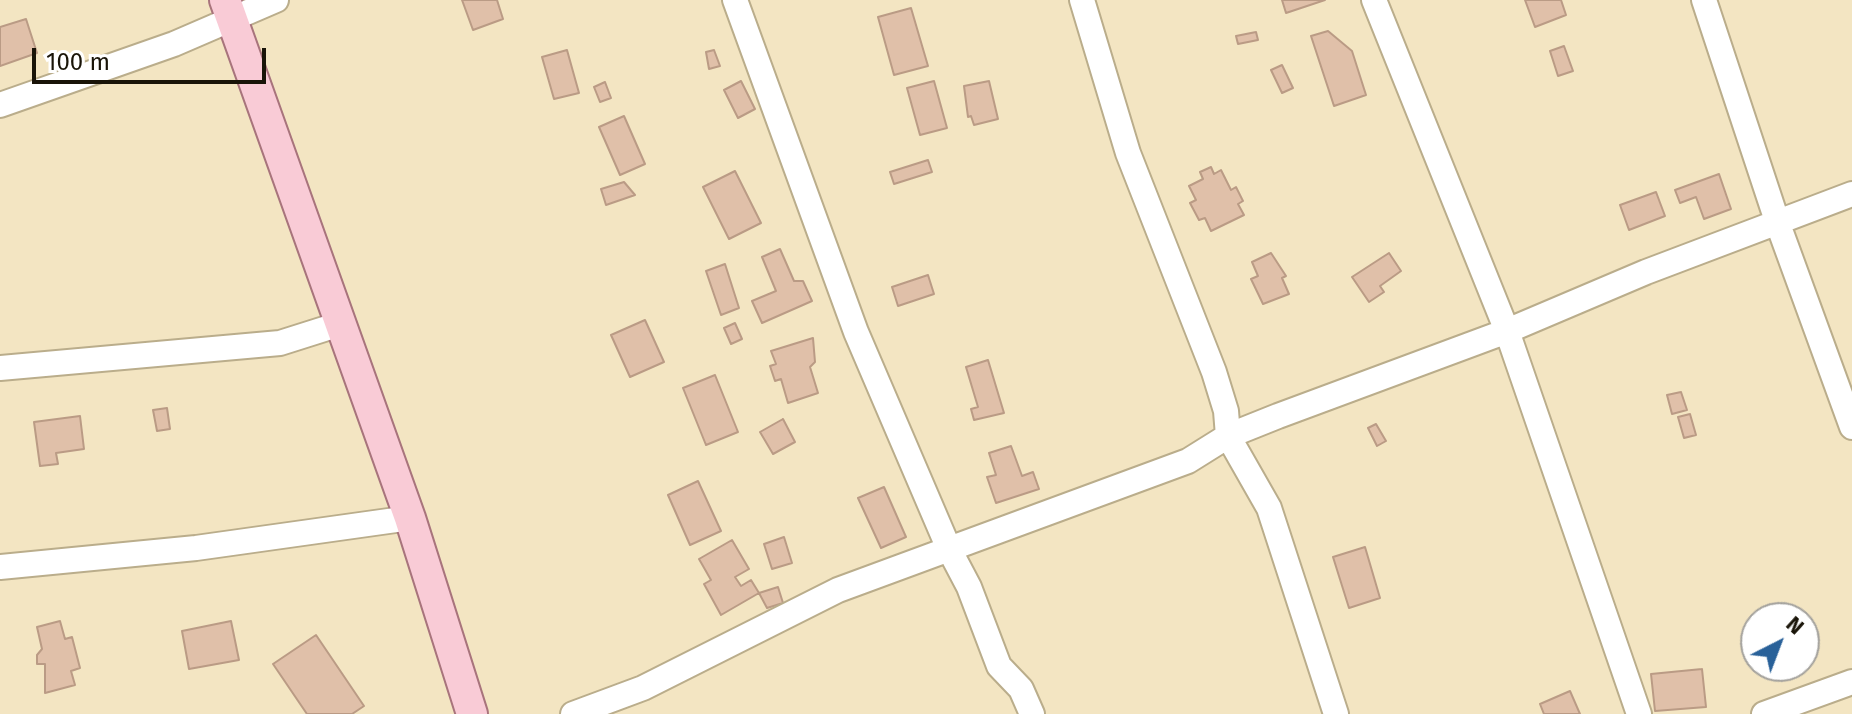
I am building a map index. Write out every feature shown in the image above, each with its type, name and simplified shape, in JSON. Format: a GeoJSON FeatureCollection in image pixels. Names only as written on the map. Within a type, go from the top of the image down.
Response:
{"type":"FeatureCollection","features":[{"type":"Feature","properties":{"kind":"main road"},"geometry":{"type":"LineString","coordinates":[[228,9],[410,518],[472,714]]}},
{"type":"Feature","properties":{"kind":"street"},"geometry":{"type":"LineString","coordinates":[[0,105],[174,44],[228,9],[276,0]]}},
{"type":"Feature","properties":{"kind":"street"},"geometry":{"type":"LineString","coordinates":[[735,0],[856,332],[949,549],[969,587],[999,666],[1021,689],[1032,714]]}},
{"type":"Feature","properties":{"kind":"street"},"geometry":{"type":"LineString","coordinates":[[1082,0],[1128,153],[1214,372],[1226,411],[1228,436],[1269,508],[1336,714]]}},
{"type":"Feature","properties":{"kind":"street"},"geometry":{"type":"LineString","coordinates":[[1374,0],[1507,331],[1639,714]]}},
{"type":"Feature","properties":{"kind":"street"},"geometry":{"type":"LineString","coordinates":[[1704,0],[1778,224],[1852,427]]}},
{"type":"Feature","properties":{"kind":"street"},"geometry":{"type":"LineString","coordinates":[[573,714],[643,688],[838,590],[1188,461],[1228,436],[1507,331],[1646,272],[1852,194]]}},
{"type":"Feature","properties":{"kind":"street"},"geometry":{"type":"LineString","coordinates":[[0,368],[280,343],[340,324]]}},
{"type":"Feature","properties":{"kind":"street"},"geometry":{"type":"LineString","coordinates":[[0,567],[196,548],[410,518]]}},
{"type":"Feature","properties":{"kind":"street"},"geometry":{"type":"LineString","coordinates":[[1764,714],[1852,682]]}},
{"type":"Feature","properties":{"kind":"building"},"geometry":{"type":"Polygon","coordinates":[[[462,0],[497,0],[503,19],[473,30],[462,0]]]}},
{"type":"Feature","properties":{"kind":"building"},"geometry":{"type":"Polygon","coordinates":[[[1282,0],[1325,0],[1286,13],[1282,0]]]}},
{"type":"Feature","properties":{"kind":"building"},"geometry":{"type":"Polygon","coordinates":[[[1525,0],[1561,0],[1566,15],[1535,27],[1525,0]]]}},
{"type":"Feature","properties":{"kind":"building"},"geometry":{"type":"Polygon","coordinates":[[[911,8],[928,66],[894,75],[878,17],[911,8]]]}},
{"type":"Feature","properties":{"kind":"building"},"geometry":{"type":"Polygon","coordinates":[[[26,19],[37,53],[0,66],[0,27],[26,19]]]}},
{"type":"Feature","properties":{"kind":"building"},"geometry":{"type":"Polygon","coordinates":[[[1328,31],[1352,51],[1366,95],[1334,106],[1311,36],[1328,31]]]}},
{"type":"Feature","properties":{"kind":"building"},"geometry":{"type":"Polygon","coordinates":[[[1256,32],[1258,40],[1238,44],[1236,36],[1256,32]]]}},
{"type":"Feature","properties":{"kind":"building"},"geometry":{"type":"Polygon","coordinates":[[[1564,46],[1573,71],[1558,76],[1550,51],[1564,46]]]}},
{"type":"Feature","properties":{"kind":"building"},"geometry":{"type":"Polygon","coordinates":[[[567,50],[579,93],[554,99],[542,57],[567,50]]]}},
{"type":"Feature","properties":{"kind":"building"},"geometry":{"type":"Polygon","coordinates":[[[714,50],[720,66],[709,69],[706,52],[714,50]]]}},
{"type":"Feature","properties":{"kind":"building"},"geometry":{"type":"Polygon","coordinates":[[[1282,65],[1293,88],[1282,93],[1271,70],[1282,65]]]}},
{"type":"Feature","properties":{"kind":"building"},"geometry":{"type":"Polygon","coordinates":[[[741,81],[755,109],[738,118],[724,90],[741,81]]]}},
{"type":"Feature","properties":{"kind":"building"},"geometry":{"type":"Polygon","coordinates":[[[934,81],[947,128],[920,135],[907,88],[934,81]]]}},
{"type":"Feature","properties":{"kind":"building"},"geometry":{"type":"Polygon","coordinates":[[[989,81],[998,119],[974,125],[971,116],[968,117],[964,86],[989,81]]]}},
{"type":"Feature","properties":{"kind":"building"},"geometry":{"type":"Polygon","coordinates":[[[605,82],[611,98],[600,102],[594,87],[605,82]]]}},
{"type":"Feature","properties":{"kind":"building"},"geometry":{"type":"Polygon","coordinates":[[[624,116],[645,164],[620,175],[599,127],[624,116]]]}},
{"type":"Feature","properties":{"kind":"building"},"geometry":{"type":"Polygon","coordinates":[[[928,160],[932,172],[894,184],[890,172],[928,160]]]}},
{"type":"Feature","properties":{"kind":"building"},"geometry":{"type":"Polygon","coordinates":[[[1211,167],[1214,174],[1221,170],[1231,190],[1236,187],[1243,201],[1238,204],[1244,215],[1211,231],[1205,218],[1199,220],[1190,203],[1196,200],[1189,186],[1203,179],[1200,172],[1211,167]]]}},
{"type":"Feature","properties":{"kind":"building"},"geometry":{"type":"Polygon","coordinates":[[[735,171],[761,223],[729,239],[703,187],[735,171]]]}},
{"type":"Feature","properties":{"kind":"building"},"geometry":{"type":"Polygon","coordinates":[[[1719,174],[1731,209],[1704,219],[1696,197],[1680,203],[1675,190],[1719,174]]]}},
{"type":"Feature","properties":{"kind":"building"},"geometry":{"type":"Polygon","coordinates":[[[624,182],[635,195],[606,205],[601,189],[624,182]]]}},
{"type":"Feature","properties":{"kind":"building"},"geometry":{"type":"Polygon","coordinates":[[[1656,192],[1665,216],[1629,230],[1620,205],[1656,192]]]}},
{"type":"Feature","properties":{"kind":"building"},"geometry":{"type":"Polygon","coordinates":[[[780,249],[794,281],[803,281],[812,301],[762,323],[752,301],[776,291],[762,257],[780,249]]]}},
{"type":"Feature","properties":{"kind":"building"},"geometry":{"type":"Polygon","coordinates":[[[1271,253],[1286,276],[1282,278],[1289,294],[1263,304],[1251,279],[1258,276],[1252,262],[1271,253]]]}},
{"type":"Feature","properties":{"kind":"building"},"geometry":{"type":"Polygon","coordinates":[[[1389,253],[1401,271],[1380,286],[1384,292],[1369,302],[1352,277],[1389,253]]]}},
{"type":"Feature","properties":{"kind":"building"},"geometry":{"type":"Polygon","coordinates":[[[725,264],[739,308],[721,315],[706,271],[725,264]]]}},
{"type":"Feature","properties":{"kind":"building"},"geometry":{"type":"Polygon","coordinates":[[[928,275],[934,294],[898,306],[892,287],[928,275]]]}},
{"type":"Feature","properties":{"kind":"building"},"geometry":{"type":"Polygon","coordinates":[[[645,320],[664,362],[630,377],[611,335],[645,320]]]}},
{"type":"Feature","properties":{"kind":"building"},"geometry":{"type":"Polygon","coordinates":[[[735,323],[742,339],[731,344],[724,328],[735,323]]]}},
{"type":"Feature","properties":{"kind":"building"},"geometry":{"type":"Polygon","coordinates":[[[813,338],[815,362],[810,367],[818,393],[788,403],[781,379],[775,381],[770,366],[776,364],[771,351],[813,338]]]}},
{"type":"Feature","properties":{"kind":"building"},"geometry":{"type":"Polygon","coordinates":[[[988,360],[1004,413],[974,420],[971,409],[978,407],[966,367],[988,360]]]}},
{"type":"Feature","properties":{"kind":"building"},"geometry":{"type":"Polygon","coordinates":[[[715,375],[738,432],[706,445],[683,388],[715,375]]]}},
{"type":"Feature","properties":{"kind":"building"},"geometry":{"type":"Polygon","coordinates":[[[1681,392],[1687,410],[1672,414],[1667,395],[1681,392]]]}},
{"type":"Feature","properties":{"kind":"building"},"geometry":{"type":"Polygon","coordinates":[[[167,408],[170,429],[157,431],[153,410],[167,408]]]}},
{"type":"Feature","properties":{"kind":"building"},"geometry":{"type":"Polygon","coordinates":[[[1690,414],[1696,435],[1684,438],[1678,417],[1690,414]]]}},
{"type":"Feature","properties":{"kind":"building"},"geometry":{"type":"Polygon","coordinates":[[[80,416],[84,449],[56,453],[58,464],[40,466],[34,422],[80,416]]]}},
{"type":"Feature","properties":{"kind":"building"},"geometry":{"type":"Polygon","coordinates":[[[783,419],[795,442],[773,454],[760,432],[783,419]]]}},
{"type":"Feature","properties":{"kind":"building"},"geometry":{"type":"Polygon","coordinates":[[[1376,424],[1386,441],[1377,446],[1368,428],[1376,424]]]}},
{"type":"Feature","properties":{"kind":"building"},"geometry":{"type":"Polygon","coordinates":[[[1011,446],[1022,476],[1033,472],[1039,489],[996,503],[987,477],[996,475],[989,453],[1011,446]]]}},
{"type":"Feature","properties":{"kind":"building"},"geometry":{"type":"Polygon","coordinates":[[[698,481],[721,531],[690,545],[668,495],[698,481]]]}},
{"type":"Feature","properties":{"kind":"building"},"geometry":{"type":"Polygon","coordinates":[[[884,487],[906,537],[881,548],[858,498],[884,487]]]}},
{"type":"Feature","properties":{"kind":"building"},"geometry":{"type":"Polygon","coordinates":[[[784,537],[792,563],[772,569],[764,544],[784,537]]]}},
{"type":"Feature","properties":{"kind":"building"},"geometry":{"type":"Polygon","coordinates":[[[732,540],[749,569],[735,577],[741,586],[751,580],[759,593],[721,615],[704,584],[711,580],[699,559],[732,540]]]}},
{"type":"Feature","properties":{"kind":"building"},"geometry":{"type":"Polygon","coordinates":[[[1365,547],[1380,598],[1349,608],[1333,557],[1365,547]]]}},
{"type":"Feature","properties":{"kind":"building"},"geometry":{"type":"Polygon","coordinates":[[[778,587],[783,603],[767,608],[759,593],[778,587]]]}},
{"type":"Feature","properties":{"kind":"building"},"geometry":{"type":"Polygon","coordinates":[[[60,621],[65,639],[72,637],[80,668],[71,671],[75,685],[45,693],[45,664],[37,664],[37,655],[42,649],[37,627],[60,621]]]}},
{"type":"Feature","properties":{"kind":"building"},"geometry":{"type":"Polygon","coordinates":[[[231,621],[239,660],[189,669],[182,631],[231,621]]]}},
{"type":"Feature","properties":{"kind":"building"},"geometry":{"type":"Polygon","coordinates":[[[316,635],[364,706],[352,714],[307,714],[273,664],[316,635]]]}},
{"type":"Feature","properties":{"kind":"building"},"geometry":{"type":"Polygon","coordinates":[[[1702,669],[1706,707],[1655,711],[1651,674],[1702,669]]]}},
{"type":"Feature","properties":{"kind":"building"},"geometry":{"type":"Polygon","coordinates":[[[1570,691],[1580,714],[1544,714],[1540,704],[1570,691]]]}}]}
